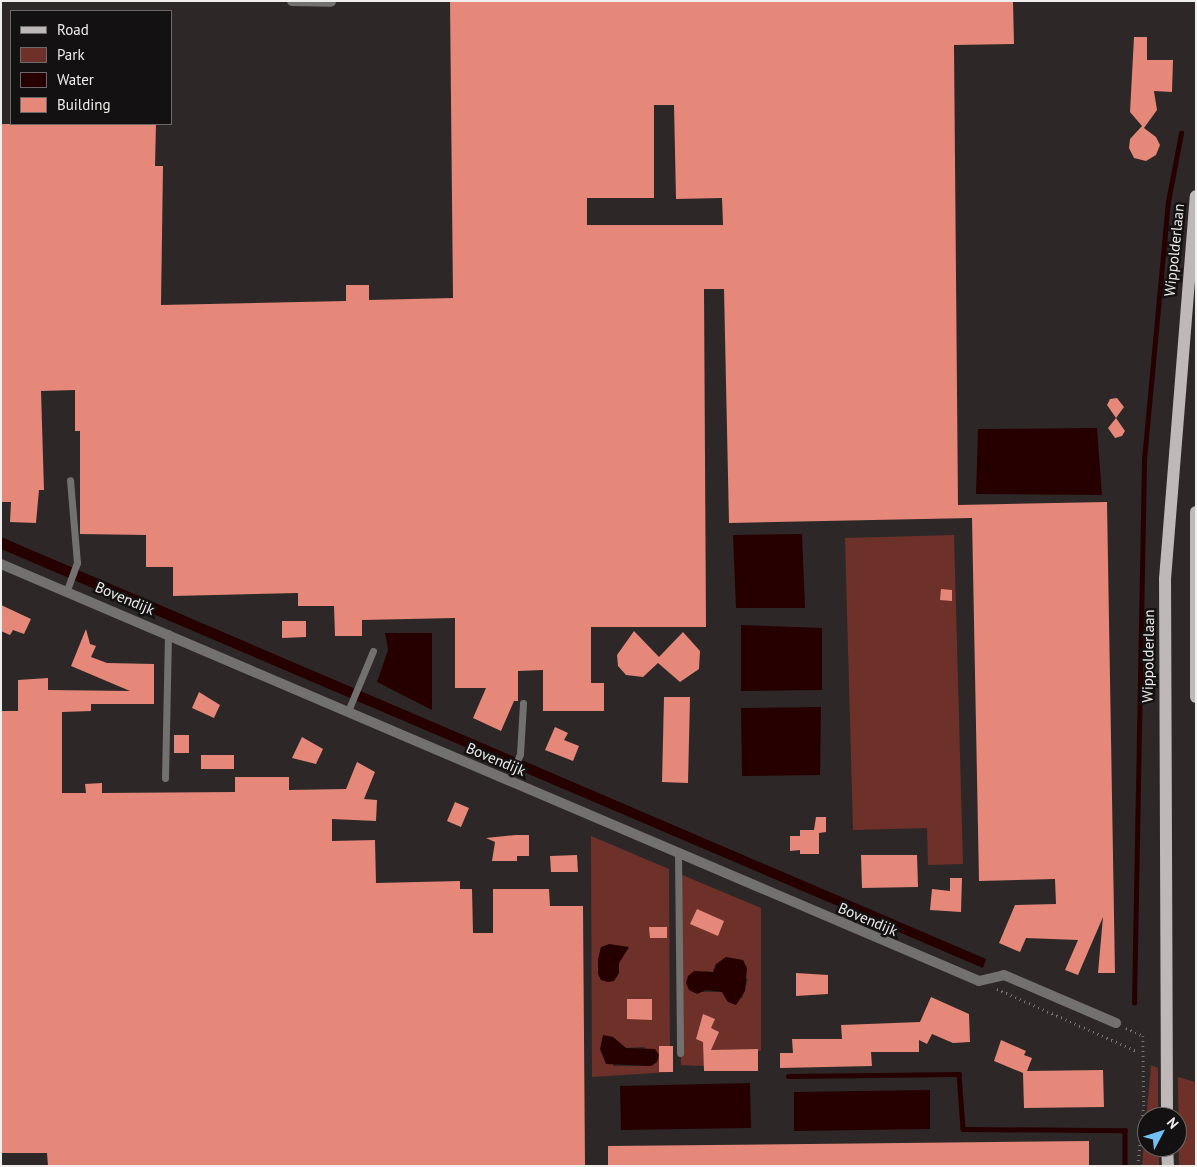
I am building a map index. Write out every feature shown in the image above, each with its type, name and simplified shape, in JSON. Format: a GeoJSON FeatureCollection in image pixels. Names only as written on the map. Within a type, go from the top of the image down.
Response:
{"type":"FeatureCollection","features":[{"type":"Feature","properties":{"kind":"main road","name":"Wippolderlaan"},"geometry":{"type":"LineString","coordinates":[[1167,1107],[1165,579],[1196,196]]}},
{"type":"Feature","properties":{"kind":"main road"},"geometry":{"type":"LineString","coordinates":[[1196,512],[1196,697]]}},
{"type":"Feature","properties":{"kind":"street"},"geometry":{"type":"LineString","coordinates":[[292,1],[332,2]]}},
{"type":"Feature","properties":{"kind":"street","name":"Bovendijk"},"geometry":{"type":"LineString","coordinates":[[1,564],[68,587],[168,633],[511,777],[678,853],[979,981]]}},
{"type":"Feature","properties":{"kind":"street"},"geometry":{"type":"LineString","coordinates":[[979,981],[1004,975],[1116,1023]]}},
{"type":"Feature","properties":{"kind":"lane"},"geometry":{"type":"LineString","coordinates":[[68,587],[78,563],[70,480]]}},
{"type":"Feature","properties":{"kind":"lane"},"geometry":{"type":"LineString","coordinates":[[165,778],[168,633]]}},
{"type":"Feature","properties":{"kind":"lane"},"geometry":{"type":"LineString","coordinates":[[350,708],[372,652]]}},
{"type":"Feature","properties":{"kind":"lane"},"geometry":{"type":"LineString","coordinates":[[511,777],[520,754],[523,702]]}},
{"type":"Feature","properties":{"kind":"lane"},"geometry":{"type":"LineString","coordinates":[[678,853],[680,1053]]}},
{"type":"Feature","properties":{"kind":"path"},"geometry":{"type":"LineString","coordinates":[[979,981],[1140,1052]]}},
{"type":"Feature","properties":{"kind":"path"},"geometry":{"type":"LineString","coordinates":[[1116,1023],[1143,1036],[1144,1105],[1138,1166]]}},
{"type":"Feature","properties":{"kind":"green space"},"geometry":{"type":"Polygon","coordinates":[[[954,535],[963,864],[928,865],[927,828],[853,830],[845,538],[954,535]]]}},
{"type":"Feature","properties":{"kind":"green space"},"geometry":{"type":"Polygon","coordinates":[[[591,836],[669,869],[670,1072],[592,1077],[591,836]],[[601,947],[598,960],[619,973],[619,963],[629,947],[601,947]],[[613,1037],[613,1066],[651,1066],[657,1062],[644,1047],[626,1048],[613,1037]]]}},
{"type":"Feature","properties":{"kind":"green space"},"geometry":{"type":"Polygon","coordinates":[[[680,874],[761,908],[761,1051],[711,1051],[704,1066],[681,1065],[680,874]],[[705,971],[699,992],[722,992],[728,1002],[742,998],[748,979],[705,971]]]}},
{"type":"Feature","properties":{"kind":"green space"},"geometry":{"type":"Polygon","coordinates":[[[1151,1065],[1158,1068],[1158,1107],[1147,1107],[1151,1065]]]}},
{"type":"Feature","properties":{"kind":"green space"},"geometry":{"type":"Polygon","coordinates":[[[1178,1077],[1195,1082],[1196,1166],[1179,1166],[1179,1157],[1187,1157],[1187,1107],[1178,1107],[1178,1077]]]}},
{"type":"Feature","properties":{"kind":"green space"},"geometry":{"type":"Polygon","coordinates":[[[1143,1157],[1159,1157],[1159,1166],[1142,1166],[1143,1157]]]}},
{"type":"Feature","properties":{"kind":"water"},"geometry":{"type":"Polygon","coordinates":[[[1097,428],[1102,495],[976,494],[978,429],[1097,428]]]}},
{"type":"Feature","properties":{"kind":"water"},"geometry":{"type":"Polygon","coordinates":[[[802,534],[805,608],[736,608],[733,535],[802,534]]]}},
{"type":"Feature","properties":{"kind":"water"},"geometry":{"type":"Polygon","coordinates":[[[1,537],[986,959],[983,968],[1,549],[1,537]]]}},
{"type":"Feature","properties":{"kind":"water"},"geometry":{"type":"Polygon","coordinates":[[[741,625],[822,628],[822,690],[741,691],[741,625]]]}},
{"type":"Feature","properties":{"kind":"water"},"geometry":{"type":"Polygon","coordinates":[[[385,633],[432,633],[432,710],[377,682],[388,650],[385,633]]]}},
{"type":"Feature","properties":{"kind":"water"},"geometry":{"type":"Polygon","coordinates":[[[821,707],[820,775],[742,776],[741,708],[821,707]]]}},
{"type":"Feature","properties":{"kind":"water"},"geometry":{"type":"Polygon","coordinates":[[[609,944],[629,947],[619,963],[619,973],[614,981],[608,982],[601,980],[598,974],[598,960],[601,947],[609,944]]]}},
{"type":"Feature","properties":{"kind":"water"},"geometry":{"type":"Polygon","coordinates":[[[726,957],[743,960],[747,968],[745,991],[736,1005],[728,1002],[722,992],[706,990],[697,994],[689,990],[686,983],[688,976],[694,971],[713,972],[716,964],[726,957]]]}},
{"type":"Feature","properties":{"kind":"water"},"geometry":{"type":"Polygon","coordinates":[[[603,1035],[613,1037],[626,1048],[655,1049],[659,1055],[657,1062],[651,1066],[606,1064],[600,1049],[603,1035]]]}},
{"type":"Feature","properties":{"kind":"water"},"geometry":{"type":"Polygon","coordinates":[[[750,1083],[751,1128],[621,1130],[620,1086],[750,1083]]]}},
{"type":"Feature","properties":{"kind":"water"},"geometry":{"type":"Polygon","coordinates":[[[930,1090],[930,1129],[794,1131],[794,1092],[930,1090]]]}},
{"type":"Feature","properties":{"kind":"building"},"geometry":{"type":"Polygon","coordinates":[[[450,1],[1013,1],[1014,44],[954,45],[958,505],[1107,502],[1115,973],[1098,973],[1103,917],[1078,975],[1065,970],[1078,940],[1026,938],[1020,952],[999,943],[1015,905],[1056,904],[1055,879],[979,881],[972,518],[729,523],[724,289],[704,289],[706,627],[591,627],[591,683],[604,683],[604,711],[543,711],[543,670],[518,671],[518,701],[514,701],[501,731],[473,718],[486,688],[455,688],[455,618],[362,620],[362,636],[335,636],[334,606],[298,606],[298,593],[173,596],[173,567],[146,567],[146,535],[80,534],[80,431],[75,431],[75,390],[41,391],[44,490],[39,490],[36,523],[10,522],[11,502],[1,502],[1,124],[156,125],[155,166],[163,166],[161,305],[346,301],[346,285],[369,285],[369,300],[453,298],[450,1]],[[654,105],[654,198],[587,198],[587,225],[723,225],[722,198],[676,199],[674,105],[654,105]]]}},
{"type":"Feature","properties":{"kind":"building"},"geometry":{"type":"Polygon","coordinates":[[[1134,37],[1147,37],[1147,60],[1173,60],[1172,92],[1154,91],[1157,110],[1144,128],[1156,137],[1160,145],[1156,155],[1146,161],[1134,158],[1129,148],[1130,139],[1142,126],[1130,112],[1134,37]]]}},
{"type":"Feature","properties":{"kind":"building"},"geometry":{"type":"Polygon","coordinates":[[[1117,398],[1124,407],[1116,418],[1107,405],[1110,399],[1117,398]]]}},
{"type":"Feature","properties":{"kind":"building"},"geometry":{"type":"Polygon","coordinates":[[[1116,418],[1125,431],[1122,436],[1115,438],[1108,428],[1116,418]]]}},
{"type":"Feature","properties":{"kind":"building"},"geometry":{"type":"Polygon","coordinates":[[[941,589],[952,590],[952,601],[940,600],[941,589]]]}},
{"type":"Feature","properties":{"kind":"building"},"geometry":{"type":"Polygon","coordinates":[[[1,605],[31,619],[24,634],[13,630],[10,635],[1,631],[1,605]]]}},
{"type":"Feature","properties":{"kind":"building"},"geometry":{"type":"Polygon","coordinates":[[[282,621],[306,621],[306,637],[282,638],[282,621]]]}},
{"type":"Feature","properties":{"kind":"building"},"geometry":{"type":"Polygon","coordinates":[[[86,629],[90,644],[96,646],[91,657],[107,663],[154,664],[154,704],[91,704],[91,711],[62,712],[62,793],[86,793],[85,784],[102,783],[102,793],[235,792],[235,777],[289,777],[289,790],[346,789],[357,762],[375,772],[364,799],[377,800],[376,821],[332,819],[332,841],[375,840],[376,883],[460,881],[460,889],[472,889],[473,933],[493,933],[493,889],[549,889],[550,906],[583,906],[585,1166],[48,1166],[47,1153],[1,1153],[1,711],[18,711],[18,680],[48,678],[48,690],[130,691],[71,666],[86,629]]]}},
{"type":"Feature","properties":{"kind":"building"},"geometry":{"type":"Polygon","coordinates":[[[634,631],[659,657],[683,632],[700,651],[699,669],[680,682],[658,663],[643,677],[626,675],[618,666],[617,655],[634,631]]]}},
{"type":"Feature","properties":{"kind":"building"},"geometry":{"type":"Polygon","coordinates":[[[199,692],[220,705],[214,718],[192,708],[199,692]]]}},
{"type":"Feature","properties":{"kind":"building"},"geometry":{"type":"Polygon","coordinates":[[[664,697],[690,697],[688,783],[662,782],[664,697]]]}},
{"type":"Feature","properties":{"kind":"building"},"geometry":{"type":"Polygon","coordinates":[[[555,727],[568,733],[564,740],[579,746],[573,761],[545,750],[555,727]]]}},
{"type":"Feature","properties":{"kind":"building"},"geometry":{"type":"Polygon","coordinates":[[[174,735],[189,735],[189,753],[174,753],[174,735]]]}},
{"type":"Feature","properties":{"kind":"building"},"geometry":{"type":"Polygon","coordinates":[[[302,737],[323,749],[316,764],[292,758],[302,737]]]}},
{"type":"Feature","properties":{"kind":"building"},"geometry":{"type":"Polygon","coordinates":[[[201,755],[234,755],[234,769],[201,769],[201,755]]]}},
{"type":"Feature","properties":{"kind":"building"},"geometry":{"type":"Polygon","coordinates":[[[455,802],[469,808],[461,827],[447,821],[455,802]]]}},
{"type":"Feature","properties":{"kind":"building"},"geometry":{"type":"Polygon","coordinates":[[[816,817],[826,817],[826,832],[819,833],[819,854],[800,854],[800,850],[790,851],[790,836],[800,836],[800,830],[814,830],[816,817]]]}},
{"type":"Feature","properties":{"kind":"building"},"geometry":{"type":"Polygon","coordinates":[[[529,835],[529,856],[517,856],[517,861],[492,861],[495,842],[486,838],[529,835]]]}},
{"type":"Feature","properties":{"kind":"building"},"geometry":{"type":"Polygon","coordinates":[[[577,855],[578,872],[551,872],[550,856],[577,855]]]}},
{"type":"Feature","properties":{"kind":"building"},"geometry":{"type":"Polygon","coordinates":[[[861,855],[917,855],[918,887],[862,888],[861,855]]]}},
{"type":"Feature","properties":{"kind":"building"},"geometry":{"type":"Polygon","coordinates":[[[950,878],[962,878],[961,912],[930,910],[932,889],[950,891],[950,878]]]}},
{"type":"Feature","properties":{"kind":"building"},"geometry":{"type":"Polygon","coordinates":[[[697,909],[724,921],[718,936],[690,924],[697,909]]]}},
{"type":"Feature","properties":{"kind":"building"},"geometry":{"type":"Polygon","coordinates":[[[649,927],[667,927],[667,938],[650,938],[649,927]]]}},
{"type":"Feature","properties":{"kind":"building"},"geometry":{"type":"Polygon","coordinates":[[[796,973],[828,975],[828,994],[796,996],[796,973]]]}},
{"type":"Feature","properties":{"kind":"building"},"geometry":{"type":"Polygon","coordinates":[[[931,997],[969,1014],[970,1042],[953,1043],[932,1034],[927,1044],[919,1040],[919,1052],[871,1052],[872,1066],[780,1068],[780,1053],[793,1053],[792,1039],[842,1039],[841,1025],[920,1022],[931,997]]]}},
{"type":"Feature","properties":{"kind":"building"},"geometry":{"type":"Polygon","coordinates":[[[627,999],[652,999],[652,1020],[627,1019],[627,999]]]}},
{"type":"Feature","properties":{"kind":"building"},"geometry":{"type":"Polygon","coordinates":[[[703,1014],[715,1019],[711,1028],[719,1032],[711,1050],[758,1049],[758,1071],[704,1071],[703,1042],[696,1039],[703,1014]]]}},
{"type":"Feature","properties":{"kind":"building"},"geometry":{"type":"Polygon","coordinates":[[[1001,1040],[1026,1051],[1024,1055],[1032,1058],[1027,1071],[1103,1070],[1104,1107],[1024,1108],[1023,1073],[994,1061],[1001,1040]]]}},
{"type":"Feature","properties":{"kind":"building"},"geometry":{"type":"Polygon","coordinates":[[[659,1046],[673,1046],[673,1072],[659,1072],[659,1046]]]}},
{"type":"Feature","properties":{"kind":"building"},"geometry":{"type":"Polygon","coordinates":[[[1089,1141],[1089,1166],[608,1166],[608,1146],[1089,1141]]]}},
{"type":"Feature","properties":{"kind":"waterway"},"geometry":{"type":"LineString","coordinates":[[1134,1003],[1144,460],[1168,202],[1181,133]]}},
{"type":"Feature","properties":{"kind":"waterway"},"geometry":{"type":"LineString","coordinates":[[788,1076],[959,1074],[963,1129],[1125,1130],[1125,1166]]}}]}
